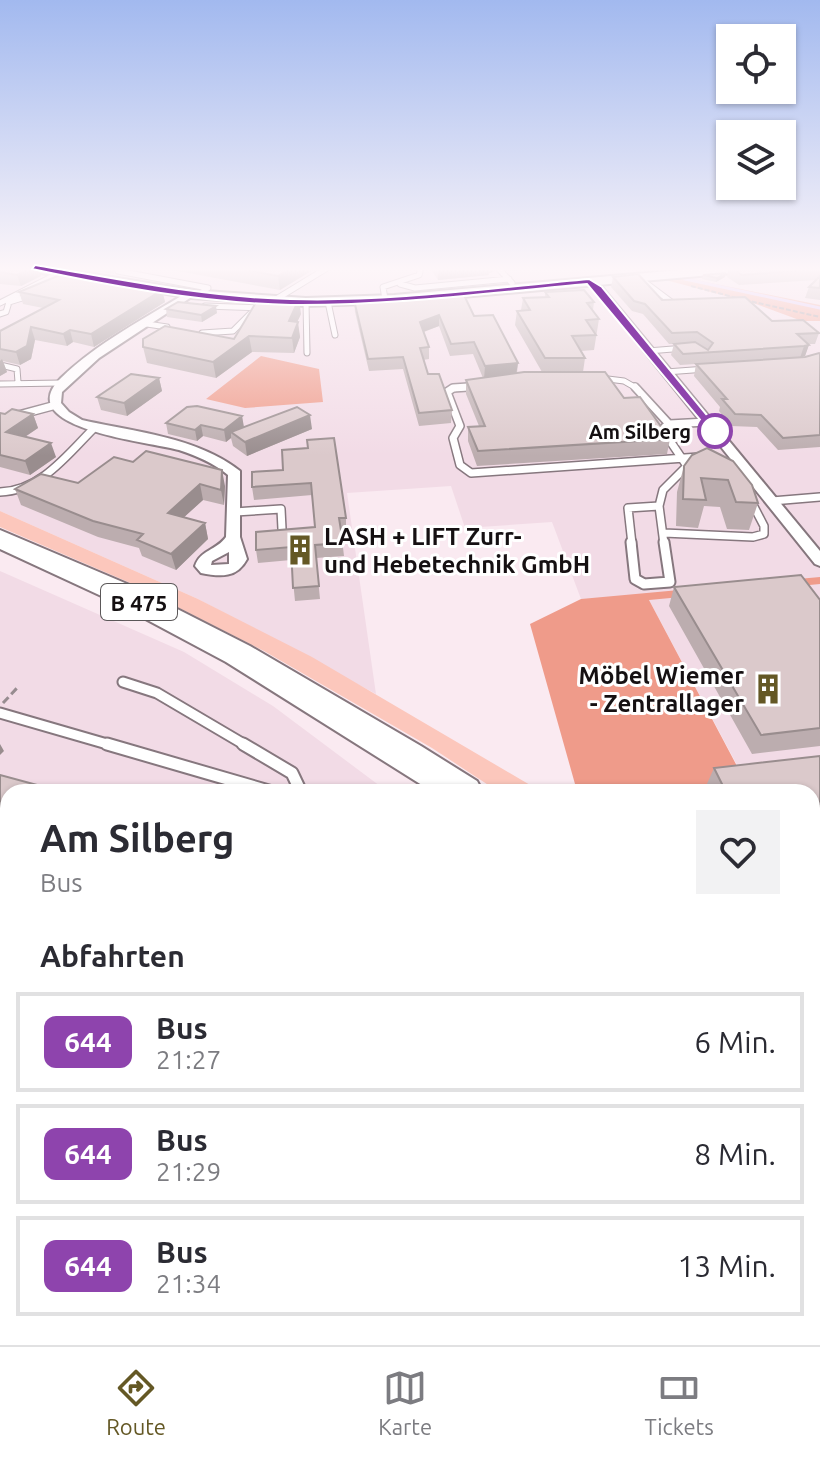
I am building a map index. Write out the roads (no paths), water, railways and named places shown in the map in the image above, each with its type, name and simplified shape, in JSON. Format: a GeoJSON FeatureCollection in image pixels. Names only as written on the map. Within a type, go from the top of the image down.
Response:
{"type":"FeatureCollection","features":[{"type":"Feature","properties":{"kind":"highway","name":"B 475"},"geometry":{"type":"LineString","coordinates":[[0,539],[114,589],[274,672],[450,784]]}},
{"type":"Feature","properties":{"kind":"street"},"geometry":{"type":"LineString","coordinates":[[137,331],[60,383],[54,394],[56,405],[62,414],[95,427],[206,454],[226,463],[235,474],[233,537]]}},
{"type":"Feature","properties":{"kind":"street"},"geometry":{"type":"LineString","coordinates":[[631,331],[707,422],[731,458],[772,501],[820,561]]}},
{"type":"Feature","properties":{"kind":"lane"},"geometry":{"type":"LineString","coordinates":[[202,333],[233,331]]}},
{"type":"Feature","properties":{"kind":"lane"},"geometry":{"type":"LineString","coordinates":[[307,331],[307,353]]}},
{"type":"Feature","properties":{"kind":"lane"},"geometry":{"type":"LineString","coordinates":[[334,331],[335,335]]}},
{"type":"Feature","properties":{"kind":"lane"},"geometry":{"type":"LineString","coordinates":[[648,351],[694,348]]}},
{"type":"Feature","properties":{"kind":"lane"},"geometry":{"type":"LineString","coordinates":[[0,365],[17,369],[18,382]]}},
{"type":"Feature","properties":{"kind":"lane"},"geometry":{"type":"LineString","coordinates":[[666,372],[711,369]]}},
{"type":"Feature","properties":{"kind":"lane"},"geometry":{"type":"LineString","coordinates":[[588,379],[617,379],[637,385],[669,424]]}},
{"type":"Feature","properties":{"kind":"lane"},"geometry":{"type":"LineString","coordinates":[[0,384],[60,383]]}},
{"type":"Feature","properties":{"kind":"lane"},"geometry":{"type":"LineString","coordinates":[[494,385],[463,387],[447,392],[460,426],[453,438],[460,465],[471,473],[685,462],[708,457]]}},
{"type":"Feature","properties":{"kind":"lane"},"geometry":{"type":"LineString","coordinates":[[0,420],[56,405]]}},
{"type":"Feature","properties":{"kind":"lane"},"geometry":{"type":"LineString","coordinates":[[701,465],[685,462],[662,429],[669,424],[707,422]]}},
{"type":"Feature","properties":{"kind":"lane"},"geometry":{"type":"LineString","coordinates":[[0,492],[20,491],[34,482],[71,454],[95,427]]}},
{"type":"Feature","properties":{"kind":"lane"},"geometry":{"type":"LineString","coordinates":[[660,506],[628,508],[635,579],[644,584],[670,582],[664,533],[660,506],[659,500],[685,462]]}},
{"type":"Feature","properties":{"kind":"lane"},"geometry":{"type":"LineString","coordinates":[[664,533],[753,537],[764,534],[755,505],[746,496]]}},
{"type":"Feature","properties":{"kind":"lane"},"geometry":{"type":"LineString","coordinates":[[772,501],[820,497]]}},
{"type":"Feature","properties":{"kind":"lane"},"geometry":{"type":"LineString","coordinates":[[235,512],[281,509],[282,529]]}},
{"type":"Feature","properties":{"kind":"lane"},"geometry":{"type":"LineString","coordinates":[[123,682],[157,693],[292,773],[297,784]]}},
{"type":"Feature","properties":{"kind":"lane"},"geometry":{"type":"LineString","coordinates":[[0,713],[244,784]]}},
{"type":"Feature","properties":{"kind":"place","name":"Am Silberg"},"geometry":{"type":"Point","coordinates":[715,431]}},
{"type":"Feature","properties":{"kind":"place","name":"LASH + LIFT Zurr- und Hebetechnik GmbH"},"geometry":{"type":"Point","coordinates":[300,550]}},
{"type":"Feature","properties":{"kind":"place","name":"Möbel Wiemer - Zentrallager"},"geometry":{"type":"Point","coordinates":[768,689]}}]}
